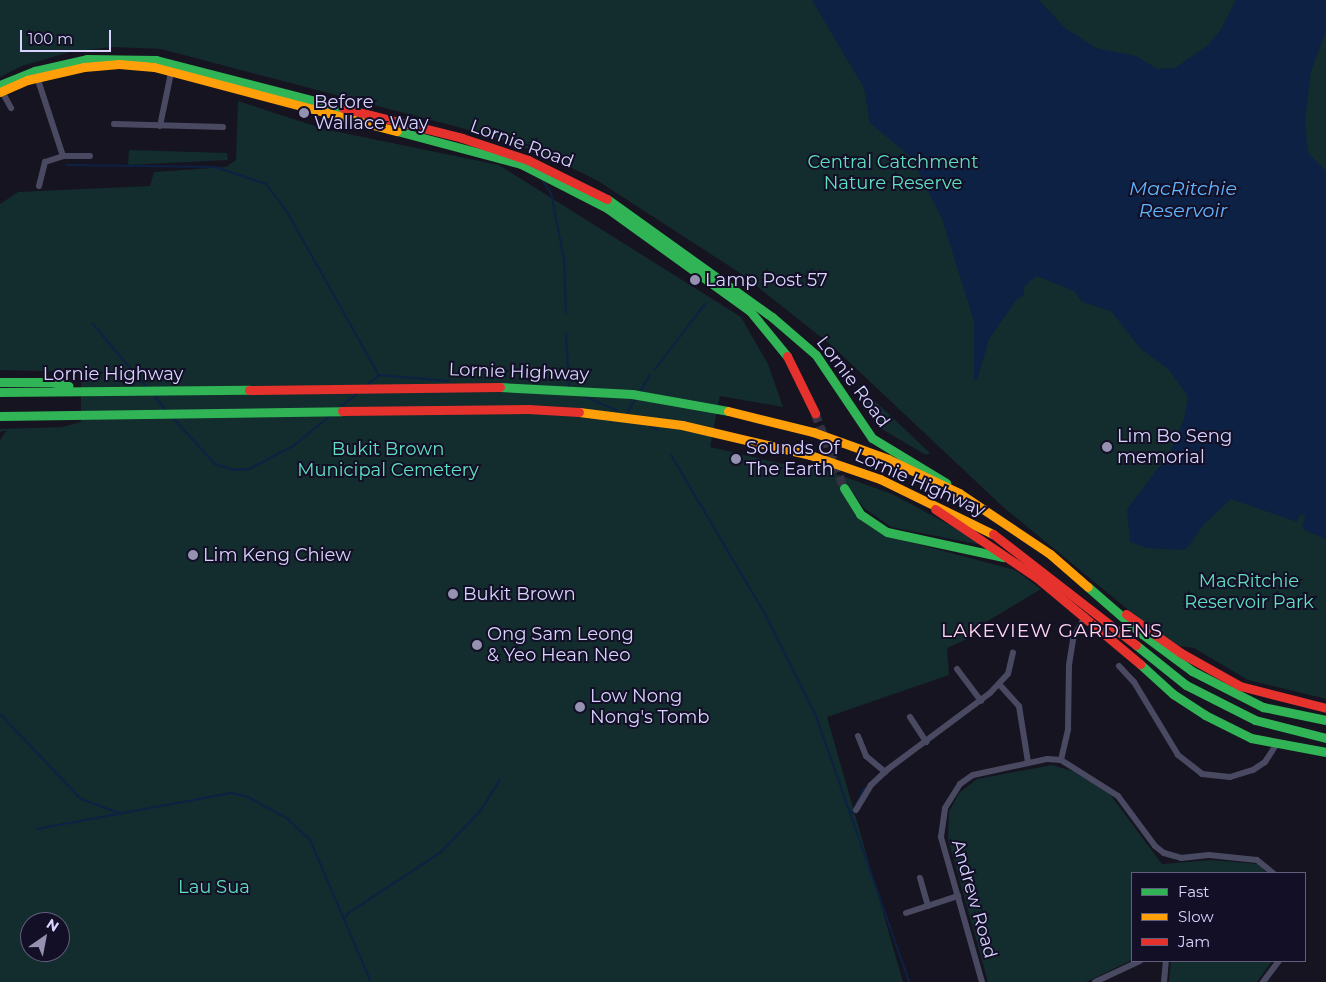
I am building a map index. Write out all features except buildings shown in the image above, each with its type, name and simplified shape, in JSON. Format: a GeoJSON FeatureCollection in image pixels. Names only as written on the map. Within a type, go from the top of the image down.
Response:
{"type":"FeatureCollection","features":[{"type":"Feature","properties":{"kind":"main road","name":"Lornie Road"},"geometry":{"type":"LineString","coordinates":[[0,89],[36,74],[101,59],[125,58],[172,67],[528,160],[582,185],[636,218],[802,341],[830,372],[857,419],[872,438],[959,493]]}},
{"type":"Feature","properties":{"kind":"main road","name":"Lornie Road"},"geometry":{"type":"LineString","coordinates":[[424,132],[508,159],[582,192],[739,302],[761,321],[782,348],[803,383],[815,414]]}},
{"type":"Feature","properties":{"kind":"main road"},"geometry":{"type":"LineString","coordinates":[[0,382],[52,382],[84,390]]}},
{"type":"Feature","properties":{"kind":"main road","name":"Lornie Highway"},"geometry":{"type":"LineString","coordinates":[[0,392],[530,387],[632,394],[733,412],[813,432],[879,455],[959,493],[1011,525],[1074,574]]}},
{"type":"Feature","properties":{"kind":"main road","name":"Lornie Highway"},"geometry":{"type":"LineString","coordinates":[[0,416],[528,409],[628,417],[730,436],[845,466],[918,495],[992,534],[1026,557],[1186,685],[1254,720],[1326,738]]}},
{"type":"Feature","properties":{"kind":"main road"},"geometry":{"type":"LineString","coordinates":[[844,488],[860,514],[887,532],[917,541],[973,549],[1016,562]]}},
{"type":"Feature","properties":{"kind":"main road"},"geometry":{"type":"LineString","coordinates":[[918,495],[946,518],[1016,562],[1085,616],[1181,699],[1227,728],[1276,745],[1326,752]]}},
{"type":"Feature","properties":{"kind":"main road"},"geometry":{"type":"LineString","coordinates":[[1074,574],[1142,634],[1192,671],[1231,692],[1274,710],[1326,720]]}},
{"type":"Feature","properties":{"kind":"main road"},"geometry":{"type":"LineString","coordinates":[[1074,574],[1148,631],[1216,674],[1278,698],[1326,708]]}},
{"type":"Feature","properties":{"kind":"street"},"geometry":{"type":"LineString","coordinates":[[160,126],[172,67]]}},
{"type":"Feature","properties":{"kind":"street"},"geometry":{"type":"LineString","coordinates":[[36,74],[63,156]]}},
{"type":"Feature","properties":{"kind":"street","name":"Lornie Road"},"geometry":{"type":"LineString","coordinates":[[0,89],[12,108]]}},
{"type":"Feature","properties":{"kind":"street"},"geometry":{"type":"LineString","coordinates":[[114,124],[223,128]]}},
{"type":"Feature","properties":{"kind":"street"},"geometry":{"type":"LineString","coordinates":[[39,186],[42,166],[63,156],[90,156]]}},
{"type":"Feature","properties":{"kind":"street"},"geometry":{"type":"LineString","coordinates":[[1085,616],[1073,639],[1069,665],[1068,729],[1061,760],[1118,796],[1155,846],[1164,853],[1181,858],[1209,856],[1258,860],[1272,872]]}},
{"type":"Feature","properties":{"kind":"street"},"geometry":{"type":"LineString","coordinates":[[856,810],[871,786],[885,772],[982,701],[1008,674],[1013,654]]}},
{"type":"Feature","properties":{"kind":"street"},"geometry":{"type":"LineString","coordinates":[[1120,666],[1134,682],[1178,755],[1202,774],[1230,777],[1253,770],[1265,762],[1276,745]]}},
{"type":"Feature","properties":{"kind":"street"},"geometry":{"type":"LineString","coordinates":[[957,668],[982,701]]}},
{"type":"Feature","properties":{"kind":"street"},"geometry":{"type":"LineString","coordinates":[[999,684],[1019,706],[1028,762]]}},
{"type":"Feature","properties":{"kind":"street"},"geometry":{"type":"LineString","coordinates":[[910,717],[926,742]]}},
{"type":"Feature","properties":{"kind":"street"},"geometry":{"type":"LineString","coordinates":[[858,736],[866,756],[885,772]]}},
{"type":"Feature","properties":{"kind":"street","name":"Andrew Road"},"geometry":{"type":"LineString","coordinates":[[982,982],[941,837],[945,808],[960,784],[973,775],[1028,762],[1061,760]]}},
{"type":"Feature","properties":{"kind":"street"},"geometry":{"type":"LineString","coordinates":[[920,878],[928,906]]}},
{"type":"Feature","properties":{"kind":"street"},"geometry":{"type":"LineString","coordinates":[[906,913],[958,896]]}},
{"type":"Feature","properties":{"kind":"street"},"geometry":{"type":"LineString","coordinates":[[1095,982],[1138,962]]}},
{"type":"Feature","properties":{"kind":"street"},"geometry":{"type":"LineString","coordinates":[[1164,982],[1166,962]]}},
{"type":"Feature","properties":{"kind":"street"},"geometry":{"type":"LineString","coordinates":[[1263,982],[1277,962]]}},
{"type":"Feature","properties":{"kind":"green space","name":"Central Catchment Nature Reserve"},"geometry":{"type":"Polygon","coordinates":[[[0,0],[1326,0],[1326,699],[1248,680],[1194,648],[1179,646],[1137,617],[1002,506],[831,345],[740,273],[598,181],[554,159],[488,135],[161,49],[112,47],[70,52],[22,66],[0,77],[0,0]]]}},
{"type":"Feature","properties":{"kind":"green space","name":"Bukit Brown Municipal Cemetery"},"geometry":{"type":"Polygon","coordinates":[[[238,101],[324,129],[499,165],[741,317],[768,364],[783,407],[720,396],[710,447],[796,467],[820,468],[892,494],[991,547],[891,527],[864,508],[848,486],[840,489],[853,510],[887,536],[1015,570],[1041,589],[973,630],[969,638],[947,648],[949,675],[827,717],[903,982],[0,982],[0,440],[7,430],[0,432],[0,429],[62,427],[81,422],[81,372],[0,370],[0,204],[18,192],[150,186],[154,172],[226,167],[236,160],[238,101]]]}},
{"type":"Feature","properties":{"kind":"green space"},"geometry":{"type":"Polygon","coordinates":[[[129,150],[227,153],[228,160],[128,165],[129,150]]]}},
{"type":"Feature","properties":{"kind":"green space"},"geometry":{"type":"Polygon","coordinates":[[[854,381],[930,453],[926,455],[880,428],[869,415],[854,381]]]}},
{"type":"Feature","properties":{"kind":"green space"},"geometry":{"type":"Polygon","coordinates":[[[1052,765],[1072,771],[1109,793],[1162,864],[1212,860],[1258,864],[1266,872],[1131,872],[1131,960],[1086,982],[988,982],[948,839],[949,812],[959,793],[977,779],[1052,765]]]}},
{"type":"Feature","properties":{"kind":"green space"},"geometry":{"type":"Polygon","coordinates":[[[1171,962],[1271,962],[1257,982],[1169,982],[1171,962]]]}},
{"type":"Feature","properties":{"kind":"water","name":"MacRitchie Reservoir"},"geometry":{"type":"Polygon","coordinates":[[[812,0],[1039,0],[1065,28],[1096,48],[1136,56],[1157,69],[1175,68],[1208,45],[1220,31],[1236,0],[1326,0],[1326,31],[1311,71],[1305,121],[1308,153],[1326,171],[1326,539],[1305,530],[1302,525],[1306,516],[1300,514],[1297,522],[1231,499],[1204,524],[1187,548],[1181,550],[1147,548],[1130,542],[1127,509],[1169,454],[1184,419],[1188,396],[1168,369],[1140,348],[1111,311],[1082,302],[1074,291],[1037,276],[1030,281],[1024,287],[1024,295],[1017,299],[989,339],[977,380],[974,381],[974,321],[942,219],[911,157],[870,123],[864,88],[812,0]]]}},
{"type":"Feature","properties":{"kind":"waterway"},"geometry":{"type":"LineString","coordinates":[[67,165],[215,167],[266,184],[287,212],[379,375]]}},
{"type":"Feature","properties":{"kind":"waterway"},"geometry":{"type":"LineString","coordinates":[[542,180],[551,193],[564,259],[566,313]]}},
{"type":"Feature","properties":{"kind":"waterway"},"geometry":{"type":"LineString","coordinates":[[655,369],[705,304]]}},
{"type":"Feature","properties":{"kind":"waterway"},"geometry":{"type":"LineString","coordinates":[[93,324],[146,387]]}},
{"type":"Feature","properties":{"kind":"waterway"},"geometry":{"type":"LineString","coordinates":[[566,334],[569,386]]}},
{"type":"Feature","properties":{"kind":"waterway"},"geometry":{"type":"LineString","coordinates":[[368,384],[379,375],[449,381]]}},
{"type":"Feature","properties":{"kind":"waterway"},"geometry":{"type":"LineString","coordinates":[[640,392],[650,375]]}},
{"type":"Feature","properties":{"kind":"waterway"},"geometry":{"type":"LineString","coordinates":[[153,394],[166,410]]}},
{"type":"Feature","properties":{"kind":"waterway"},"geometry":{"type":"LineString","coordinates":[[341,406],[357,394]]}},
{"type":"Feature","properties":{"kind":"waterway"},"geometry":{"type":"LineString","coordinates":[[581,395],[618,411]]}},
{"type":"Feature","properties":{"kind":"waterway"},"geometry":{"type":"LineString","coordinates":[[627,413],[636,398]]}},
{"type":"Feature","properties":{"kind":"waterway"},"geometry":{"type":"LineString","coordinates":[[174,419],[215,464],[233,470],[249,469],[293,446],[330,416]]}},
{"type":"Feature","properties":{"kind":"waterway"},"geometry":{"type":"LineString","coordinates":[[650,426],[658,430]]}},
{"type":"Feature","properties":{"kind":"waterway"},"geometry":{"type":"LineString","coordinates":[[671,455],[764,612],[816,716],[909,982]]}},
{"type":"Feature","properties":{"kind":"waterway"},"geometry":{"type":"LineString","coordinates":[[0,714],[81,799],[119,813]]}},
{"type":"Feature","properties":{"kind":"waterway"},"geometry":{"type":"LineString","coordinates":[[345,919],[347,914],[441,852],[481,810],[500,779]]}},
{"type":"Feature","properties":{"kind":"waterway"},"geometry":{"type":"LineString","coordinates":[[852,813],[864,788]]}},
{"type":"Feature","properties":{"kind":"waterway"},"geometry":{"type":"LineString","coordinates":[[37,829],[231,793],[248,797],[288,819],[310,840],[371,982]]}},
{"type":"Feature","properties":{"kind":"tunnel"},"geometry":{"type":"LineString","coordinates":[[815,413],[844,488]]}},
{"type":"Feature","properties":{"kind":"traffic: fast"},"geometry":{"type":"LineString","coordinates":[[0,85],[35,71],[87,59],[156,60],[343,108]]}},
{"type":"Feature","properties":{"kind":"traffic: fast"},"geometry":{"type":"LineString","coordinates":[[397,131],[521,164],[607,208],[750,311],[787,356]]}},
{"type":"Feature","properties":{"kind":"traffic: fast"},"geometry":{"type":"LineString","coordinates":[[607,199],[772,317],[816,355],[872,438],[946,483]]}},
{"type":"Feature","properties":{"kind":"traffic: fast"},"geometry":{"type":"LineString","coordinates":[[0,382],[52,382],[69,386]]}},
{"type":"Feature","properties":{"kind":"traffic: fast"},"geometry":{"type":"LineString","coordinates":[[500,387],[632,394],[728,411]]}},
{"type":"Feature","properties":{"kind":"traffic: fast"},"geometry":{"type":"LineString","coordinates":[[0,392],[249,390]]}},
{"type":"Feature","properties":{"kind":"traffic: fast"},"geometry":{"type":"LineString","coordinates":[[0,416],[342,411]]}},
{"type":"Feature","properties":{"kind":"traffic: fast"},"geometry":{"type":"LineString","coordinates":[[844,488],[860,514],[887,532],[1003,557]]}},
{"type":"Feature","properties":{"kind":"traffic: fast"},"geometry":{"type":"LineString","coordinates":[[1088,587],[1142,634],[1192,671],[1263,707],[1326,720]]}},
{"type":"Feature","properties":{"kind":"traffic: fast"},"geometry":{"type":"LineString","coordinates":[[1136,645],[1186,685],[1255,720],[1326,738]]}},
{"type":"Feature","properties":{"kind":"traffic: fast"},"geometry":{"type":"LineString","coordinates":[[1140,664],[1173,694],[1205,715],[1251,738],[1326,752]]}},
{"type":"Feature","properties":{"kind":"traffic: slow"},"geometry":{"type":"LineString","coordinates":[[0,92],[27,80],[84,67],[119,64],[154,67],[397,131]]}},
{"type":"Feature","properties":{"kind":"traffic: slow"},"geometry":{"type":"LineString","coordinates":[[728,411],[813,432],[888,459],[959,493],[1050,554],[1088,587]]}},
{"type":"Feature","properties":{"kind":"traffic: slow"},"geometry":{"type":"LineString","coordinates":[[579,412],[682,425],[810,455],[880,479],[993,534]]}},
{"type":"Feature","properties":{"kind":"traffic: jam"},"geometry":{"type":"LineString","coordinates":[[343,108],[462,138],[528,160],[607,199]]}},
{"type":"Feature","properties":{"kind":"traffic: jam"},"geometry":{"type":"LineString","coordinates":[[787,356],[815,413]]}},
{"type":"Feature","properties":{"kind":"traffic: jam"},"geometry":{"type":"LineString","coordinates":[[249,390],[500,387]]}},
{"type":"Feature","properties":{"kind":"traffic: jam"},"geometry":{"type":"LineString","coordinates":[[342,411],[528,409],[579,412]]}},
{"type":"Feature","properties":{"kind":"traffic: jam"},"geometry":{"type":"LineString","coordinates":[[935,509],[1036,577],[1140,664]]}},
{"type":"Feature","properties":{"kind":"traffic: jam"},"geometry":{"type":"LineString","coordinates":[[993,534],[1136,645]]}},
{"type":"Feature","properties":{"kind":"traffic: jam"},"geometry":{"type":"LineString","coordinates":[[1126,614],[1181,653],[1240,686],[1326,708]]}},
{"type":"Feature","properties":{"kind":"place","name":"Before Wallace Way"},"geometry":{"type":"Point","coordinates":[304,113]}},
{"type":"Feature","properties":{"kind":"place","name":"Lamp Post 57"},"geometry":{"type":"Point","coordinates":[695,280]}},
{"type":"Feature","properties":{"kind":"place","name":"Lim Bo Seng memorial"},"geometry":{"type":"Point","coordinates":[1107,447]}},
{"type":"Feature","properties":{"kind":"place","name":"Sounds Of The Earth"},"geometry":{"type":"Point","coordinates":[736,459]}},
{"type":"Feature","properties":{"kind":"place","name":"Lim Keng Chiew"},"geometry":{"type":"Point","coordinates":[193,555]}},
{"type":"Feature","properties":{"kind":"place","name":"Bukit Brown"},"geometry":{"type":"Point","coordinates":[453,594]}},
{"type":"Feature","properties":{"kind":"place","name":"Ong Sam Leong & Yeo Hean Neo"},"geometry":{"type":"Point","coordinates":[477,645]}},
{"type":"Feature","properties":{"kind":"place","name":"Low Nong Nong's Tomb"},"geometry":{"type":"Point","coordinates":[580,707]}},
{"type":"Feature","properties":{"kind":"district","name":"LAKEVIEW GARDENS"},"geometry":{"type":"Point","coordinates":[1052,631]}},
{"type":"Feature","properties":{"kind":"park label","name":"MacRitchie Reservoir Park"},"geometry":{"type":"Point","coordinates":[1249,592]}},
{"type":"Feature","properties":{"kind":"park label","name":"Lau Sua"},"geometry":{"type":"Point","coordinates":[214,887]}}]}
